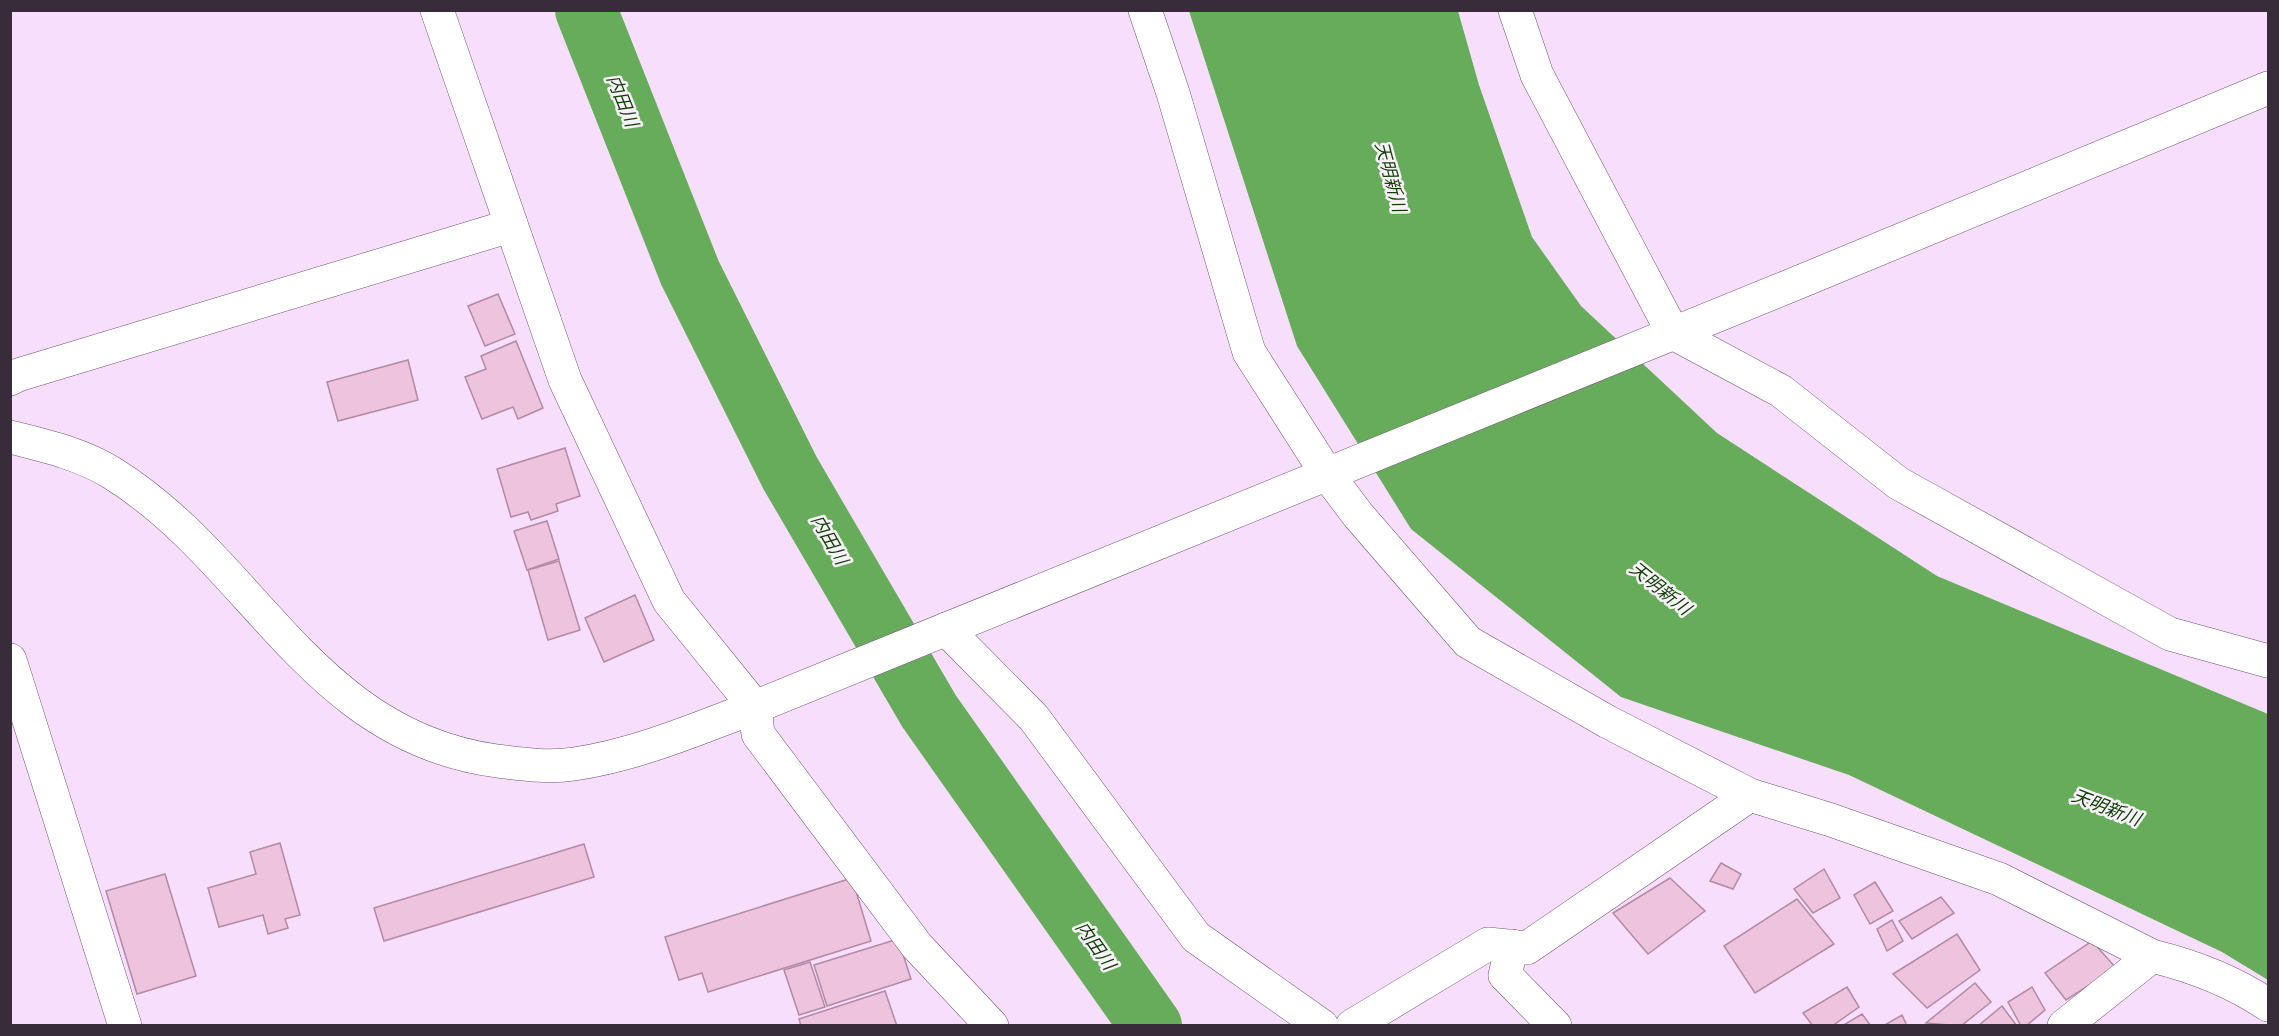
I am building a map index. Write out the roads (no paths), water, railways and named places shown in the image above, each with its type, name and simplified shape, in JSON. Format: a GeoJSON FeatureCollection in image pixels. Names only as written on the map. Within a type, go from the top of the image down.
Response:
{"type":"FeatureCollection","features":[{"type":"Feature","properties":{"kind":"street"},"geometry":{"type":"LineString","coordinates":[[437,10],[565,380],[669,601],[755,707],[758,734],[917,946],[992,1026]]}},
{"type":"Feature","properties":{"kind":"street"},"geometry":{"type":"LineString","coordinates":[[1145,10],[1173,93],[1249,352],[1328,474],[1358,515],[1468,642],[1608,722],[1750,795],[1831,820],[2000,879],[2152,956],[2177,962],[2247,991],[2268,1005]]}},
{"type":"Feature","properties":{"kind":"street"},"geometry":{"type":"LineString","coordinates":[[1515,10],[1537,75],[1673,333],[1781,391],[1898,483],[2170,634],[2268,661]]}},
{"type":"Feature","properties":{"kind":"street"},"geometry":{"type":"LineString","coordinates":[[10,437],[75,453],[113,473],[180,525],[290,644],[340,692],[379,719],[432,746],[475,758],[532,766],[573,764],[634,750],[755,707],[2268,88]]}},
{"type":"Feature","properties":{"kind":"street"},"geometry":{"type":"LineString","coordinates":[[10,379],[510,226]]}},
{"type":"Feature","properties":{"kind":"street"},"geometry":{"type":"LineString","coordinates":[[946,629],[1034,718],[1196,937],[1322,1026]]}},
{"type":"Feature","properties":{"kind":"street"},"geometry":{"type":"LineString","coordinates":[[10,660],[125,1026]]}},
{"type":"Feature","properties":{"kind":"street"},"geometry":{"type":"LineString","coordinates":[[1352,1026],[1488,944],[1527,948],[1750,795]]}},
{"type":"Feature","properties":{"kind":"street"},"geometry":{"type":"LineString","coordinates":[[1512,946],[1505,975],[1555,1026]]}},
{"type":"Feature","properties":{"kind":"street"},"geometry":{"type":"LineString","coordinates":[[2064,1026],[2152,956]]}},
{"type":"Feature","properties":{"kind":"water","name":"天明新川"},"geometry":{"type":"Polygon","coordinates":[[[1189,11],[1458,11],[1479,85],[1532,237],[1581,306],[1717,433],[1937,576],[2268,714],[2268,980],[2222,952],[1849,775],[1621,697],[1411,529],[1297,346],[1189,11]]]}},
{"type":"Feature","properties":{"kind":"waterway","name":"内田川"},"geometry":{"type":"LineString","coordinates":[[586,10],[690,273],[790,473],[929,711],[1151,1026]]}}]}
